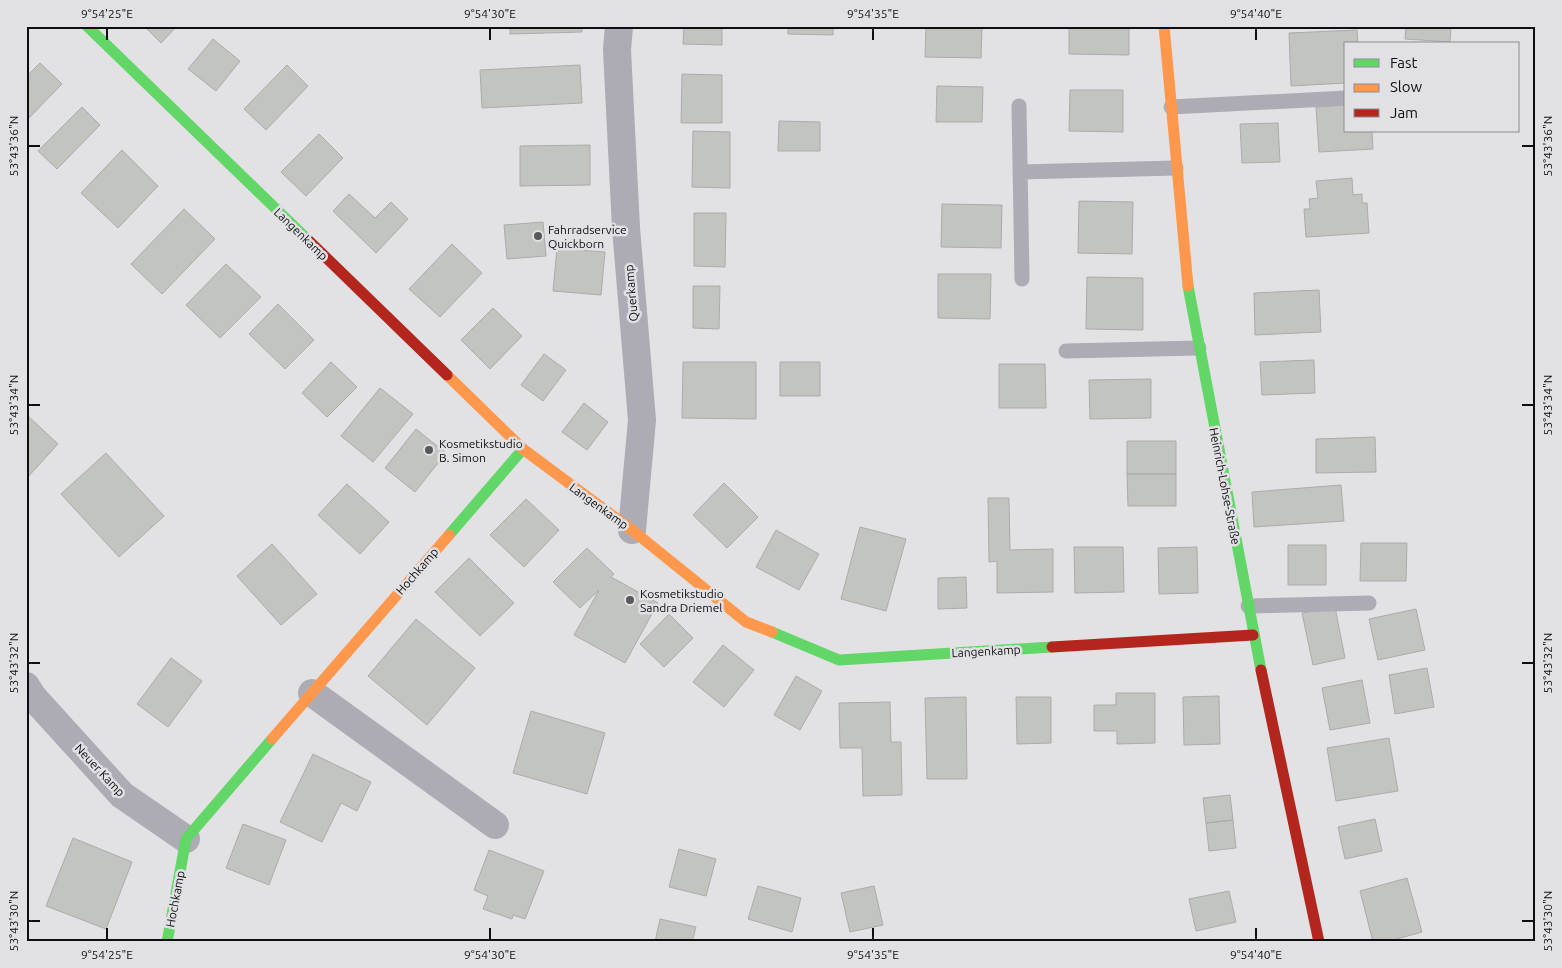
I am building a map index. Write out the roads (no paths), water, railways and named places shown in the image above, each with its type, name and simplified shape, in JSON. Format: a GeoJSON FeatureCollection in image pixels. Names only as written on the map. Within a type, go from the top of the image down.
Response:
{"type":"FeatureCollection","features":[{"type":"Feature","properties":{"kind":"street","name":"Langenkamp"},"geometry":{"type":"LineString","coordinates":[[88,26],[522,449],[632,530],[746,622],[838,660],[1253,635]]}},
{"type":"Feature","properties":{"kind":"street","name":"Querkamp"},"geometry":{"type":"LineString","coordinates":[[619,26],[617,50],[626,228],[642,420],[632,530]]}},
{"type":"Feature","properties":{"kind":"street","name":"Heinrich-Lohse-Straße"},"geometry":{"type":"LineString","coordinates":[[1164,26],[1186,274],[1253,635],[1319,942]]}},
{"type":"Feature","properties":{"kind":"street","name":"Hochkamp"},"geometry":{"type":"LineString","coordinates":[[167,942],[186,838],[522,449]]}},
{"type":"Feature","properties":{"kind":"street","name":"Neuer Kamp"},"geometry":{"type":"LineString","coordinates":[[26,686],[33,697],[122,795],[186,838]]}},
{"type":"Feature","properties":{"kind":"street"},"geometry":{"type":"LineString","coordinates":[[312,692],[495,825]]}},
{"type":"Feature","properties":{"kind":"lane"},"geometry":{"type":"LineString","coordinates":[[1171,107],[1344,98]]}},
{"type":"Feature","properties":{"kind":"lane"},"geometry":{"type":"LineString","coordinates":[[1019,106],[1022,279]]}},
{"type":"Feature","properties":{"kind":"lane"},"geometry":{"type":"LineString","coordinates":[[1020,172],[1176,168]]}},
{"type":"Feature","properties":{"kind":"lane"},"geometry":{"type":"LineString","coordinates":[[1066,351],[1199,348]]}},
{"type":"Feature","properties":{"kind":"lane"},"geometry":{"type":"LineString","coordinates":[[1248,606],[1369,603]]}},
{"type":"Feature","properties":{"kind":"place","name":"Fahrradservice Quickborn"},"geometry":{"type":"Point","coordinates":[538,236]}},
{"type":"Feature","properties":{"kind":"place","name":"Kosmetikstudio B. Simon"},"geometry":{"type":"Point","coordinates":[429,450]}},
{"type":"Feature","properties":{"kind":"place","name":"Kosmetikstudio Sandra Driemel"},"geometry":{"type":"Point","coordinates":[630,600]}}]}
